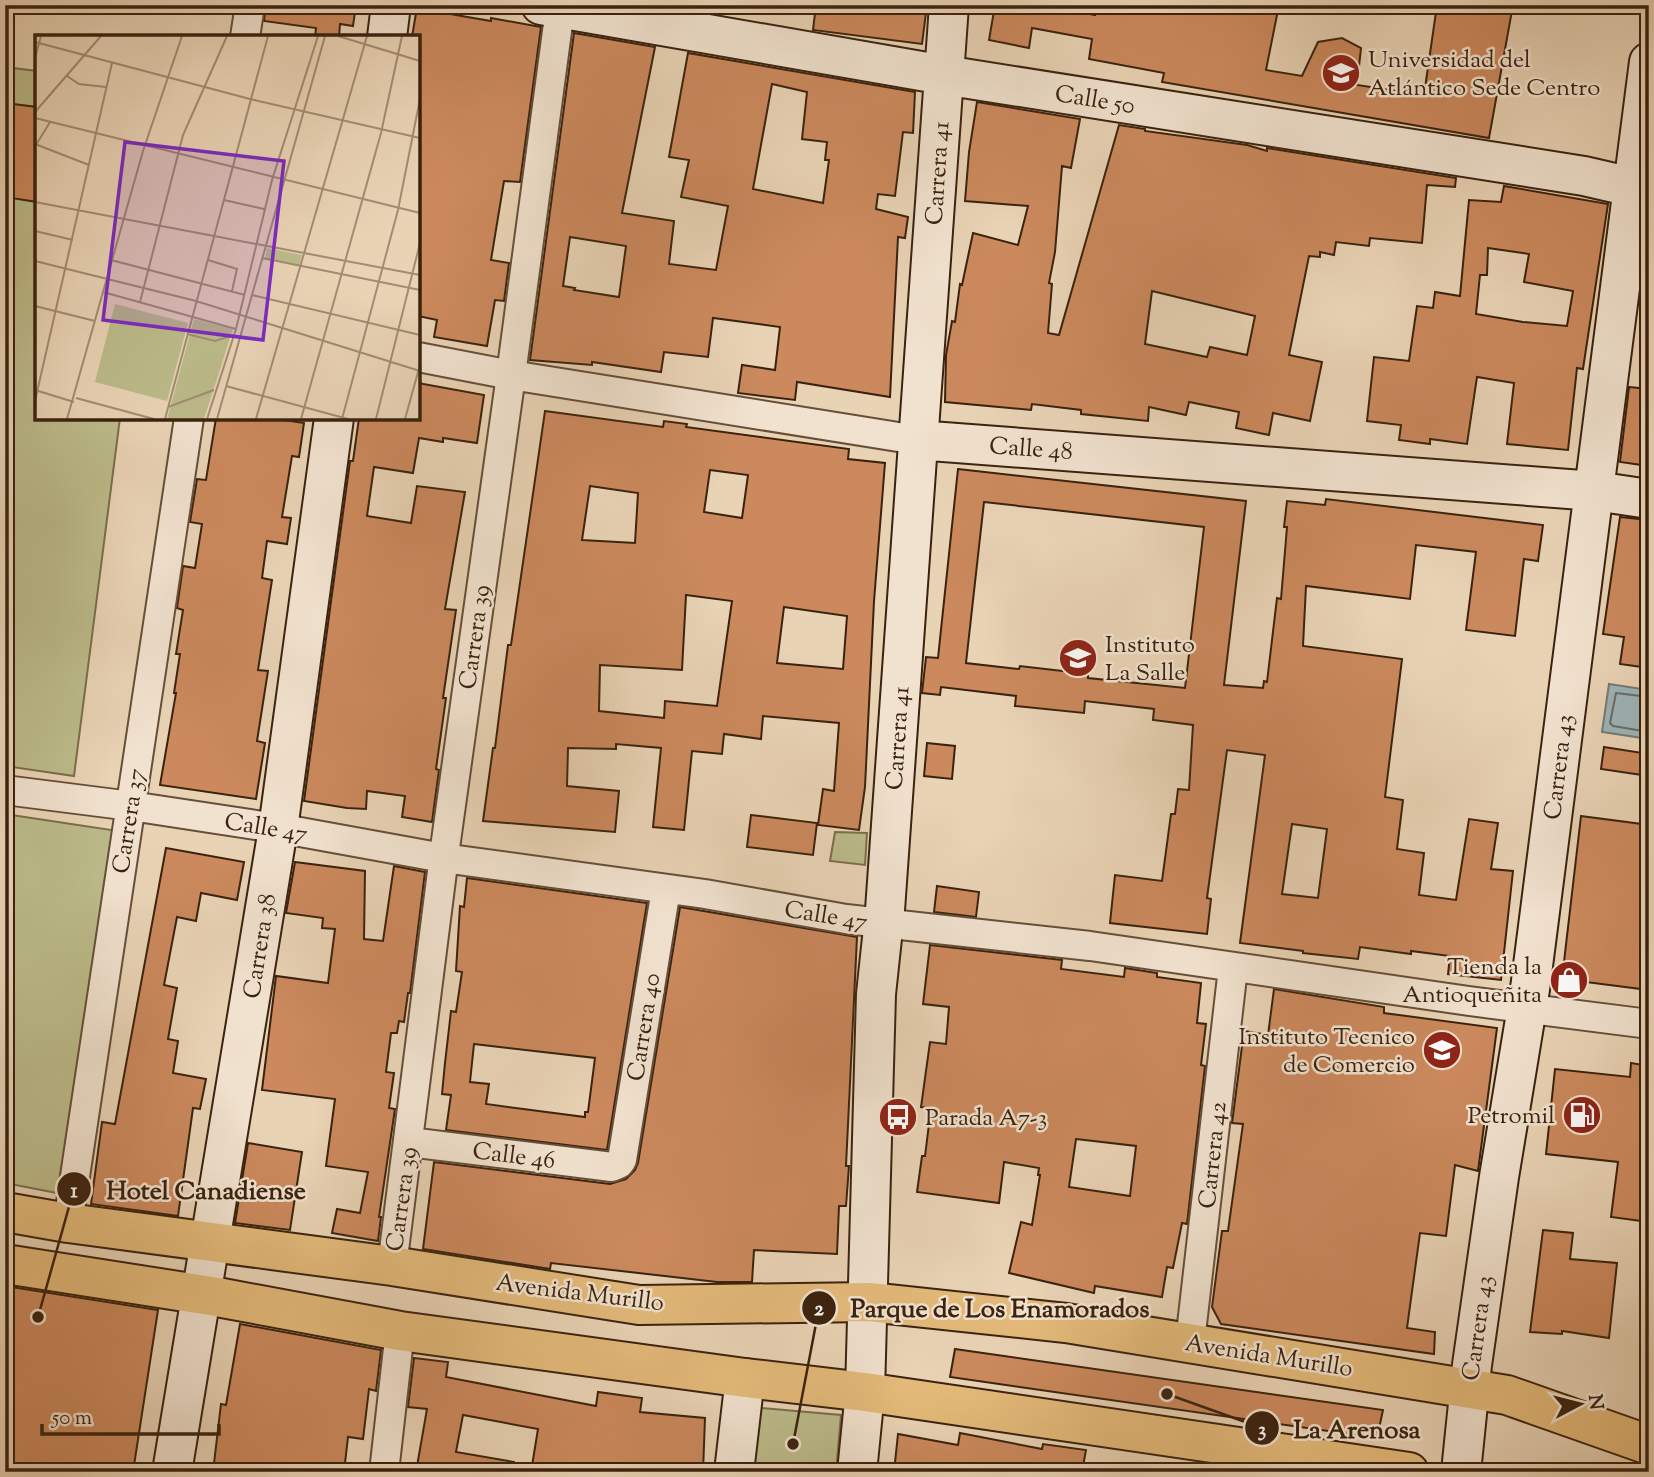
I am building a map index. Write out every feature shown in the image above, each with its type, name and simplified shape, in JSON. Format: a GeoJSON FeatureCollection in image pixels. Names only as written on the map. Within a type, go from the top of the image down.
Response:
{"type":"FeatureCollection","features":[{"type":"Feature","properties":{"kind":"main road","name":"Avenida Murillo"},"geometry":{"type":"LineString","coordinates":[[7,1211],[68,1223],[392,1266],[639,1305],[869,1302],[1066,1323],[1469,1387],[1542,1405],[1649,1445]]}},
{"type":"Feature","properties":{"kind":"main road"},"geometry":{"type":"LineString","coordinates":[[5,1264],[201,1295],[400,1331],[865,1392],[1409,1472]]}},
{"type":"Feature","properties":{"kind":"street"},"geometry":{"type":"LineString","coordinates":[[245,35],[250,5]]}},
{"type":"Feature","properties":{"kind":"street"},"geometry":{"type":"LineString","coordinates":[[387,35],[391,5]]}},
{"type":"Feature","properties":{"kind":"street","name":"Carrera 41"},"geometry":{"type":"LineString","coordinates":[[857,1472],[865,1392],[869,1302],[876,994],[884,924],[949,5]]}},
{"type":"Feature","properties":{"kind":"street","name":"Calle 50"},"geometry":{"type":"LineString","coordinates":[[550,7],[944,75],[1557,172],[1641,189]]}},
{"type":"Feature","properties":{"kind":"street","name":"Carrera 39"},"geometry":{"type":"LineString","coordinates":[[392,1266],[443,858],[512,375],[550,7]]}},
{"type":"Feature","properties":{"kind":"street","name":"Carrera 43"},"geometry":{"type":"LineString","coordinates":[[1461,1472],[1469,1387],[1499,1177],[1527,1009],[1595,491],[1641,189],[1649,62]]}},
{"type":"Feature","properties":{"kind":"street","name":"Calle 48"},"geometry":{"type":"LineString","coordinates":[[420,357],[512,375],[917,440],[1595,491],[1649,499]]}},
{"type":"Feature","properties":{"kind":"street","name":"Carrera 37"},"geometry":{"type":"LineString","coordinates":[[68,1223],[189,420]]}},
{"type":"Feature","properties":{"kind":"street","name":"Carrera 38"},"geometry":{"type":"LineString","coordinates":[[172,1472],[278,829],[334,420]]}},
{"type":"Feature","properties":{"kind":"street","name":"Calle 47"},"geometry":{"type":"LineString","coordinates":[[5,790],[131,806],[443,858],[666,889],[884,924],[1090,946],[1649,1024]]}},
{"type":"Feature","properties":{"kind":"street","name":"Carrera 40"},"geometry":{"type":"LineString","coordinates":[[619,1164],[622,1160],[666,889]]}},
{"type":"Feature","properties":{"kind":"street","name":"Carrera 42"},"geometry":{"type":"LineString","coordinates":[[1190,1342],[1233,968]]}},
{"type":"Feature","properties":{"kind":"street","name":"Calle 46"},"geometry":{"type":"LineString","coordinates":[[408,1142],[612,1167],[619,1164]]}},
{"type":"Feature","properties":{"kind":"street"},"geometry":{"type":"LineString","coordinates":[[384,1472],[400,1331]]}},
{"type":"Feature","properties":{"kind":"street"},"geometry":{"type":"LineString","coordinates":[[734,1472],[745,1378]]}},
{"type":"Feature","properties":{"kind":"shaded area"},"geometry":{"type":"Polygon","coordinates":[[[5,67],[35,71],[35,420],[120,420],[74,776],[5,766],[5,67]]]}},
{"type":"Feature","properties":{"kind":"shaded area"},"geometry":{"type":"Polygon","coordinates":[[[5,814],[118,831],[62,1194],[5,1183],[5,814]]]}},
{"type":"Feature","properties":{"kind":"shaded area"},"geometry":{"type":"Polygon","coordinates":[[[835,832],[867,833],[865,865],[830,861],[835,832]]]}},
{"type":"Feature","properties":{"kind":"shaded area"},"geometry":{"type":"Polygon","coordinates":[[[751,1407],[841,1415],[836,1472],[744,1472],[751,1407]]]}},
{"type":"Feature","properties":{"kind":"water"},"geometry":{"type":"Polygon","coordinates":[[[1609,684],[1649,690],[1649,739],[1602,732],[1609,684]]]}},
{"type":"Feature","properties":{"kind":"building"},"geometry":{"type":"Polygon","coordinates":[[[266,5],[356,5],[353,26],[340,24],[339,35],[315,35],[316,28],[264,21],[266,5]]]}},
{"type":"Feature","properties":{"kind":"building"},"geometry":{"type":"Polygon","coordinates":[[[816,5],[927,5],[922,44],[813,30],[816,5]]]}},
{"type":"Feature","properties":{"kind":"building"},"geometry":{"type":"Polygon","coordinates":[[[995,5],[1045,5],[1095,15],[1096,5],[1279,5],[1266,70],[1302,76],[1318,42],[1342,38],[1361,48],[1357,85],[1424,95],[1437,5],[1513,5],[1489,138],[1162,82],[1164,73],[1089,59],[1092,39],[1032,28],[1029,48],[989,40],[995,5]]]}},
{"type":"Feature","properties":{"kind":"building"},"geometry":{"type":"Polygon","coordinates":[[[417,7],[541,27],[520,182],[504,181],[491,260],[509,263],[504,301],[495,300],[487,346],[434,337],[437,320],[420,316],[420,35],[412,35],[417,7]]]}},
{"type":"Feature","properties":{"kind":"building"},"geometry":{"type":"Polygon","coordinates":[[[574,33],[655,47],[622,213],[674,221],[669,264],[716,270],[728,206],[681,197],[689,160],[669,157],[688,53],[915,92],[913,133],[903,132],[895,196],[878,194],[876,209],[908,217],[905,238],[898,237],[890,397],[797,382],[795,400],[738,393],[742,365],[775,370],[780,327],[713,318],[708,357],[664,352],[661,372],[592,362],[592,365],[530,360],[574,33]],[[772,84],[753,189],[823,203],[829,160],[825,160],[827,142],[802,139],[807,92],[772,84]],[[570,237],[563,286],[619,297],[626,246],[570,237]]]}},
{"type":"Feature","properties":{"kind":"building"},"geometry":{"type":"Polygon","coordinates":[[[977,102],[1080,119],[1071,168],[1062,166],[1055,252],[1049,283],[1052,284],[1048,333],[1059,335],[1119,125],[1247,145],[1267,151],[1267,148],[1456,178],[1455,187],[1427,185],[1422,243],[1370,238],[1369,246],[1336,242],[1334,255],[1320,252],[1320,257],[1309,256],[1289,355],[1322,362],[1310,421],[1273,413],[1269,435],[1236,428],[1239,412],[1189,402],[1186,415],[1149,407],[1148,421],[1081,414],[1081,410],[1032,404],[1031,410],[945,402],[946,355],[973,233],[1018,245],[1028,206],[965,201],[977,102]],[[1152,291],[1145,344],[1207,357],[1210,347],[1247,355],[1255,316],[1152,291]]]}},
{"type":"Feature","properties":{"kind":"building"},"geometry":{"type":"Polygon","coordinates":[[[5,103],[35,107],[35,202],[5,197],[5,103]]]}},
{"type":"Feature","properties":{"kind":"building"},"geometry":{"type":"Polygon","coordinates":[[[1504,186],[1608,204],[1583,369],[1577,368],[1568,450],[1507,444],[1514,383],[1477,377],[1467,444],[1430,439],[1430,444],[1399,440],[1401,425],[1367,421],[1374,357],[1409,361],[1417,306],[1433,308],[1435,292],[1460,296],[1469,200],[1501,202],[1504,186]],[[1488,248],[1487,275],[1480,275],[1476,314],[1567,326],[1573,291],[1524,282],[1529,254],[1488,248]]]}},
{"type":"Feature","properties":{"kind":"building"},"geometry":{"type":"Polygon","coordinates":[[[420,383],[484,395],[477,443],[419,438],[413,473],[374,467],[367,516],[411,523],[417,486],[465,492],[445,609],[456,610],[443,698],[446,698],[432,822],[402,817],[405,796],[367,791],[366,809],[304,801],[350,461],[353,461],[359,420],[420,420],[420,383]]]}},
{"type":"Feature","properties":{"kind":"building"},"geometry":{"type":"Polygon","coordinates":[[[1629,387],[1649,389],[1649,466],[1620,462],[1629,387]]]}},
{"type":"Feature","properties":{"kind":"building"},"geometry":{"type":"Polygon","coordinates":[[[545,411],[663,427],[664,421],[687,424],[686,427],[849,449],[848,459],[885,463],[874,601],[865,787],[859,830],[818,825],[823,789],[834,791],[839,723],[763,716],[761,739],[724,734],[722,754],[692,751],[684,830],[653,827],[661,748],[616,744],[616,749],[568,748],[567,786],[619,791],[615,832],[483,821],[508,645],[511,645],[545,411]],[[710,470],[704,512],[742,518],[748,475],[710,470]],[[590,486],[582,540],[635,543],[638,493],[590,486]],[[686,595],[682,670],[600,665],[599,711],[664,718],[665,701],[717,706],[732,601],[686,595]],[[784,607],[777,663],[843,669],[847,616],[784,607]]]}},
{"type":"Feature","properties":{"kind":"building"},"geometry":{"type":"Polygon","coordinates":[[[216,420],[284,420],[304,423],[299,457],[292,456],[282,517],[291,518],[287,544],[267,541],[262,578],[272,580],[258,670],[268,671],[257,741],[265,743],[256,799],[160,785],[176,693],[180,654],[176,654],[183,610],[177,608],[183,566],[195,568],[202,524],[190,522],[197,479],[206,480],[216,420]]]}},
{"type":"Feature","properties":{"kind":"building"},"geometry":{"type":"Polygon","coordinates":[[[958,469],[1246,501],[1224,685],[1263,688],[1264,681],[1267,682],[1277,598],[1281,599],[1287,501],[1325,505],[1326,499],[1543,525],[1538,561],[1524,559],[1515,636],[1466,630],[1476,552],[1416,545],[1410,599],[1306,586],[1303,646],[1402,659],[1385,797],[1403,800],[1397,849],[1424,853],[1419,895],[1456,900],[1469,819],[1498,823],[1491,869],[1513,871],[1501,980],[1448,974],[1450,956],[1360,947],[1358,959],[1240,943],[1265,755],[1227,750],[1207,898],[1211,899],[1207,934],[1110,923],[1115,875],[1162,881],[1171,814],[1175,814],[1178,789],[1189,790],[1193,725],[1153,720],[1154,709],[1085,701],[1084,713],[1015,706],[1016,696],[941,687],[940,695],[922,693],[926,657],[938,658],[958,469]],[[984,502],[966,663],[1019,669],[1020,666],[1088,674],[1088,678],[1185,688],[1204,527],[984,502]],[[1292,824],[1282,894],[1318,898],[1327,829],[1292,824]]]}},
{"type":"Feature","properties":{"kind":"building"},"geometry":{"type":"Polygon","coordinates":[[[1620,517],[1649,520],[1649,668],[1620,664],[1624,637],[1603,634],[1620,517]]]}},
{"type":"Feature","properties":{"kind":"building"},"geometry":{"type":"Polygon","coordinates":[[[927,743],[955,746],[952,779],[924,776],[927,743]]]}},
{"type":"Feature","properties":{"kind":"building"},"geometry":{"type":"Polygon","coordinates":[[[1604,747],[1649,754],[1649,776],[1601,769],[1604,747]]]}},
{"type":"Feature","properties":{"kind":"building"},"geometry":{"type":"Polygon","coordinates":[[[751,815],[817,823],[813,855],[747,847],[751,815]]]}},
{"type":"Feature","properties":{"kind":"building"},"geometry":{"type":"Polygon","coordinates":[[[1581,816],[1649,825],[1649,990],[1562,979],[1581,816]]]}},
{"type":"Feature","properties":{"kind":"building"},"geometry":{"type":"Polygon","coordinates":[[[166,848],[244,862],[237,900],[201,893],[196,921],[177,917],[164,985],[177,988],[168,1039],[178,1041],[173,1073],[206,1079],[200,1109],[193,1108],[178,1216],[91,1204],[102,1122],[115,1124],[166,848]]]}},
{"type":"Feature","properties":{"kind":"building"},"geometry":{"type":"Polygon","coordinates":[[[295,862],[365,871],[364,939],[383,941],[394,866],[425,872],[410,993],[404,1022],[399,1021],[397,1033],[391,1033],[386,1072],[394,1073],[389,1108],[395,1109],[378,1241],[332,1233],[337,1209],[360,1213],[368,1172],[326,1166],[335,1099],[262,1090],[276,976],[328,983],[335,929],[322,928],[323,918],[286,913],[295,862]]]}},
{"type":"Feature","properties":{"kind":"building"},"geometry":{"type":"Polygon","coordinates":[[[467,878],[647,903],[607,1150],[446,1130],[451,1095],[442,1094],[451,1011],[456,1012],[462,972],[456,971],[460,906],[464,907],[467,878]],[[474,1044],[470,1082],[489,1084],[486,1104],[585,1117],[585,1112],[588,1112],[595,1058],[474,1044]]]}},
{"type":"Feature","properties":{"kind":"building"},"geometry":{"type":"Polygon","coordinates":[[[937,886],[979,892],[976,917],[934,912],[937,886]]]}},
{"type":"Feature","properties":{"kind":"building"},"geometry":{"type":"Polygon","coordinates":[[[680,907],[857,937],[846,1166],[849,1166],[846,1206],[839,1206],[837,1254],[754,1250],[752,1282],[717,1282],[551,1263],[550,1269],[423,1249],[434,1162],[610,1184],[626,1179],[635,1170],[680,907]]]}},
{"type":"Feature","properties":{"kind":"building"},"geometry":{"type":"Polygon","coordinates":[[[930,945],[1062,960],[1061,969],[1124,977],[1125,968],[1157,973],[1157,977],[1201,983],[1197,1023],[1206,1024],[1201,1065],[1205,1066],[1187,1224],[1182,1223],[1173,1268],[1167,1267],[1162,1297],[1095,1286],[1094,1293],[1009,1273],[1021,1222],[1032,1225],[1039,1168],[1004,1162],[999,1203],[917,1192],[931,1108],[921,1107],[930,1042],[946,1044],[949,1007],[923,1004],[930,945]],[[1076,1139],[1069,1187],[1130,1196],[1136,1146],[1076,1139]]]}},
{"type":"Feature","properties":{"kind":"building"},"geometry":{"type":"Polygon","coordinates":[[[1274,989],[1384,1007],[1384,1013],[1497,1028],[1478,1171],[1455,1165],[1446,1236],[1420,1233],[1407,1328],[1435,1332],[1434,1354],[1221,1324],[1212,1307],[1222,1231],[1228,1231],[1243,1124],[1232,1123],[1244,1031],[1268,1035],[1274,989]]]}},
{"type":"Feature","properties":{"kind":"building"},"geometry":{"type":"Polygon","coordinates":[[[1631,1063],[1649,1066],[1649,1222],[1611,1217],[1618,1162],[1546,1154],[1555,1069],[1630,1077],[1631,1063]]]}},
{"type":"Feature","properties":{"kind":"building"},"geometry":{"type":"Polygon","coordinates":[[[248,1143],[302,1152],[290,1230],[235,1223],[248,1143]]]}},
{"type":"Feature","properties":{"kind":"building"},"geometry":{"type":"Polygon","coordinates":[[[1543,1230],[1573,1233],[1570,1259],[1617,1263],[1609,1338],[1562,1331],[1562,1334],[1530,1332],[1543,1230]]]}},
{"type":"Feature","properties":{"kind":"building"},"geometry":{"type":"Polygon","coordinates":[[[5,1286],[158,1310],[133,1472],[84,1466],[83,1472],[5,1472],[5,1286]]]}},
{"type":"Feature","properties":{"kind":"building"},"geometry":{"type":"Polygon","coordinates":[[[240,1324],[381,1350],[376,1391],[369,1389],[363,1439],[348,1437],[344,1472],[213,1472],[221,1404],[226,1405],[240,1324]]]}},
{"type":"Feature","properties":{"kind":"building"},"geometry":{"type":"Polygon","coordinates":[[[955,1349],[1383,1410],[1377,1438],[950,1377],[955,1349]]]}},
{"type":"Feature","properties":{"kind":"building"},"geometry":{"type":"Polygon","coordinates":[[[414,1358],[448,1362],[446,1377],[596,1406],[598,1392],[642,1398],[640,1412],[705,1418],[703,1472],[531,1472],[538,1429],[463,1415],[456,1452],[514,1462],[513,1472],[416,1472],[427,1409],[408,1407],[414,1358]]]}},
{"type":"Feature","properties":{"kind":"building"},"geometry":{"type":"Polygon","coordinates":[[[960,1433],[1042,1449],[1043,1444],[1086,1450],[1082,1472],[894,1472],[898,1434],[958,1445],[960,1433]]]}},
{"type":"Feature","properties":{"kind":"place","name":"Universidad del Atlántico Sede Centro"},"geometry":{"type":"Point","coordinates":[1341,73]}},
{"type":"Feature","properties":{"kind":"place","name":"Instituto La Salle"},"geometry":{"type":"Point","coordinates":[1078,658]}},
{"type":"Feature","properties":{"kind":"place","name":"Tienda la Antioqueñita"},"geometry":{"type":"Point","coordinates":[1569,980]}},
{"type":"Feature","properties":{"kind":"place","name":"Instituto Tecnico de Comercio"},"geometry":{"type":"Point","coordinates":[1442,1050]}},
{"type":"Feature","properties":{"kind":"place","name":"Petromil"},"geometry":{"type":"Point","coordinates":[1582,1115]}},
{"type":"Feature","properties":{"kind":"place","name":"Parada A7-3"},"geometry":{"type":"Point","coordinates":[898,1117]}},
{"type":"Feature","properties":{"kind":"place","name":"Hotel Canadiense"},"geometry":{"type":"Point","coordinates":[38,1317]}},
{"type":"Feature","properties":{"kind":"place","name":"La Arenosa"},"geometry":{"type":"Point","coordinates":[1167,1394]}},
{"type":"Feature","properties":{"kind":"place","name":"Parque de Los Enamorados"},"geometry":{"type":"Point","coordinates":[793,1444]}}]}
